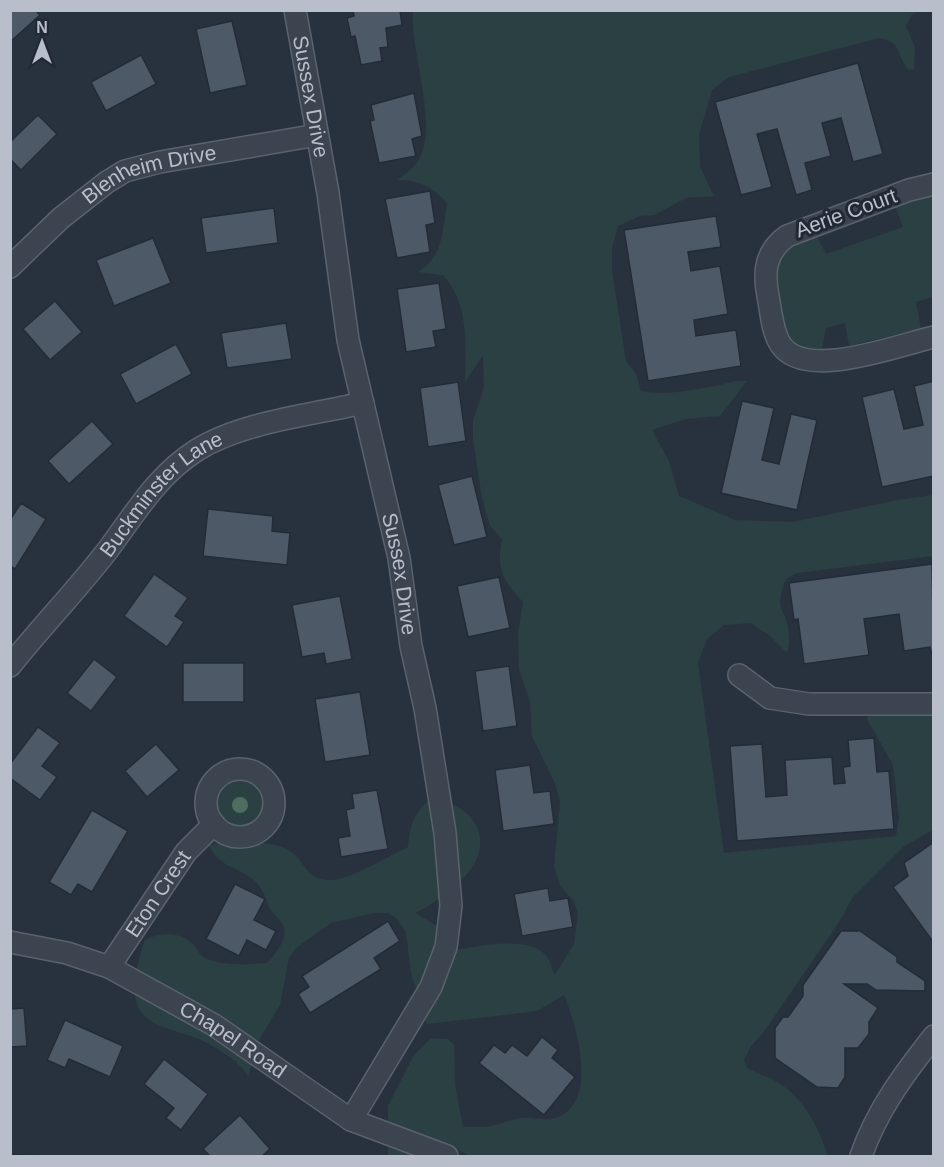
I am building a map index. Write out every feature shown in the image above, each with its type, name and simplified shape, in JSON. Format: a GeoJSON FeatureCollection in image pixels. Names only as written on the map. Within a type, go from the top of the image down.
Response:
{"type":"FeatureCollection","features":[{"type":"Feature","properties":{"kind":"street","name":"Sussex Drive"},"geometry":{"type":"LineString","coordinates":[[295,10],[317,135],[348,340],[399,558],[411,646],[425,708],[445,833],[451,906],[446,947],[431,987],[351,1120]]}},
{"type":"Feature","properties":{"kind":"street","name":"Blenheim Drive"},"geometry":{"type":"LineString","coordinates":[[10,267],[61,218],[101,186],[125,171],[160,162],[317,135]]}},
{"type":"Feature","properties":{"kind":"street","name":"Aerie Court"},"geometry":{"type":"LineString","coordinates":[[933,184],[909,190],[787,236],[773,246],[765,271],[776,334],[781,345],[797,358],[811,362],[832,361],[933,337]]}},
{"type":"Feature","properties":{"kind":"street","name":"Buckminster Lane"},"geometry":{"type":"LineString","coordinates":[[10,666],[106,552],[141,501],[166,474],[190,455],[243,431],[363,403]]}},
{"type":"Feature","properties":{"kind":"street"},"geometry":{"type":"LineString","coordinates":[[739,675],[770,698],[780,700],[809,704],[933,704]]}},
{"type":"Feature","properties":{"kind":"street","name":"Eton Crest"},"geometry":{"type":"LineString","coordinates":[[109,967],[186,852],[214,824]]}},
{"type":"Feature","properties":{"kind":"street","name":"Chapel Road"},"geometry":{"type":"LineString","coordinates":[[10,942],[68,953],[109,967],[214,1025],[351,1120],[447,1156]]}},
{"type":"Feature","properties":{"kind":"street"},"geometry":{"type":"LineString","coordinates":[[861,1156],[873,1126],[898,1081],[933,1036]]}},
{"type":"Feature","properties":{"kind":"green space"},"geometry":{"type":"Polygon","coordinates":[[[413,11],[919,11],[912,14],[906,26],[915,47],[914,69],[909,70],[905,65],[896,46],[879,38],[729,77],[712,90],[699,135],[700,167],[714,196],[686,198],[654,215],[640,216],[618,226],[612,248],[612,271],[626,361],[636,374],[641,391],[678,392],[747,381],[720,416],[686,419],[652,430],[669,461],[679,496],[735,520],[793,522],[933,495],[933,556],[797,573],[786,579],[780,598],[788,626],[787,653],[770,636],[751,623],[724,625],[707,639],[698,663],[724,853],[896,836],[899,818],[893,765],[867,719],[870,712],[933,704],[933,830],[904,846],[853,897],[839,922],[763,1033],[751,1046],[744,1060],[747,1068],[783,1085],[800,1102],[814,1122],[828,1156],[468,1156],[453,1146],[441,1145],[413,1156],[388,1156],[388,1106],[414,1055],[431,1038],[448,1039],[454,1045],[455,1085],[463,1127],[488,1127],[522,1118],[558,1117],[571,1108],[578,1095],[581,1079],[578,1042],[564,995],[537,1011],[427,1024],[411,973],[406,932],[397,919],[389,913],[374,913],[331,923],[296,948],[289,958],[280,1005],[259,1040],[248,1076],[238,1064],[218,1049],[150,1020],[139,1009],[136,1001],[135,984],[138,966],[144,941],[149,938],[168,934],[182,937],[193,944],[205,958],[235,964],[267,963],[281,945],[284,929],[281,921],[270,909],[255,881],[222,862],[208,845],[250,842],[271,844],[296,855],[307,870],[316,877],[341,879],[408,847],[413,821],[419,810],[429,800],[456,806],[470,817],[478,832],[480,846],[476,860],[456,886],[415,913],[442,929],[450,952],[486,945],[529,946],[539,950],[547,957],[555,975],[574,944],[578,914],[574,902],[560,885],[554,867],[560,802],[555,783],[532,736],[530,702],[519,669],[518,633],[523,602],[510,587],[503,574],[500,559],[502,539],[490,526],[482,498],[473,439],[473,421],[484,387],[483,355],[465,382],[464,325],[458,298],[443,275],[418,272],[427,265],[437,250],[447,203],[425,186],[412,181],[397,180],[416,164],[425,142],[425,106],[415,46],[413,11]]]}},
{"type":"Feature","properties":{"kind":"green space"},"geometry":{"type":"Polygon","coordinates":[[[933,195],[933,297],[916,302],[921,329],[849,346],[845,323],[826,328],[822,350],[806,348],[791,340],[783,325],[776,289],[777,267],[786,250],[816,235],[826,254],[903,227],[895,206],[933,195]]]}},
{"type":"Feature","properties":{"kind":"green space"},"geometry":{"type":"Polygon","coordinates":[[[240,769],[253,772],[264,779],[271,790],[274,803],[271,816],[264,827],[253,834],[240,837],[227,834],[216,827],[209,816],[206,803],[209,790],[216,779],[227,772],[240,769]]]}},
{"type":"Feature","properties":{"kind":"building"},"geometry":{"type":"Polygon","coordinates":[[[10,10],[35,10],[40,15],[10,42],[10,10]]]}},
{"type":"Feature","properties":{"kind":"building"},"geometry":{"type":"Polygon","coordinates":[[[353,10],[400,10],[402,25],[386,28],[388,47],[380,48],[382,61],[361,65],[355,36],[351,37],[347,18],[354,16],[353,10]]]}},
{"type":"Feature","properties":{"kind":"building"},"geometry":{"type":"Polygon","coordinates":[[[232,21],[247,85],[210,93],[196,29],[232,21]]]}},
{"type":"Feature","properties":{"kind":"building"},"geometry":{"type":"Polygon","coordinates":[[[141,55],[156,84],[106,111],[91,82],[141,55]]]}},
{"type":"Feature","properties":{"kind":"building"},"geometry":{"type":"Polygon","coordinates":[[[858,63],[883,154],[853,162],[841,118],[822,123],[831,156],[805,163],[812,190],[796,195],[777,129],[757,134],[772,187],[741,195],[715,102],[858,63]]]}},
{"type":"Feature","properties":{"kind":"building"},"geometry":{"type":"Polygon","coordinates":[[[414,93],[422,136],[412,139],[416,156],[379,163],[370,121],[374,120],[371,105],[414,93]]]}},
{"type":"Feature","properties":{"kind":"building"},"geometry":{"type":"Polygon","coordinates":[[[38,115],[57,134],[21,170],[10,159],[10,142],[38,115]]]}},
{"type":"Feature","properties":{"kind":"building"},"geometry":{"type":"Polygon","coordinates":[[[430,191],[435,223],[426,225],[430,252],[397,258],[385,199],[430,191]]]}},
{"type":"Feature","properties":{"kind":"building"},"geometry":{"type":"Polygon","coordinates":[[[274,208],[278,243],[206,253],[201,218],[274,208]]]}},
{"type":"Feature","properties":{"kind":"building"},"geometry":{"type":"Polygon","coordinates":[[[716,216],[721,247],[688,252],[691,271],[720,266],[728,314],[694,320],[696,336],[736,330],[741,366],[648,381],[624,230],[716,216]]]}},
{"type":"Feature","properties":{"kind":"building"},"geometry":{"type":"Polygon","coordinates":[[[153,238],[171,283],[114,306],[96,260],[153,238]]]}},
{"type":"Feature","properties":{"kind":"building"},"geometry":{"type":"Polygon","coordinates":[[[439,283],[446,329],[433,331],[436,347],[406,352],[397,289],[439,283]]]}},
{"type":"Feature","properties":{"kind":"building"},"geometry":{"type":"Polygon","coordinates":[[[55,301],[82,332],[50,360],[23,329],[55,301]]]}},
{"type":"Feature","properties":{"kind":"building"},"geometry":{"type":"Polygon","coordinates":[[[286,323],[292,359],[227,368],[221,333],[286,323]]]}},
{"type":"Feature","properties":{"kind":"building"},"geometry":{"type":"Polygon","coordinates":[[[176,344],[192,374],[136,404],[120,374],[176,344]]]}},
{"type":"Feature","properties":{"kind":"building"},"geometry":{"type":"Polygon","coordinates":[[[934,381],[934,476],[882,487],[862,397],[894,389],[904,429],[923,425],[914,386],[934,381]]]}},
{"type":"Feature","properties":{"kind":"building"},"geometry":{"type":"Polygon","coordinates":[[[458,382],[466,441],[428,447],[420,388],[458,382]]]}},
{"type":"Feature","properties":{"kind":"building"},"geometry":{"type":"Polygon","coordinates":[[[742,401],[774,408],[762,460],[779,464],[791,414],[817,420],[797,510],[721,493],[742,401]]]}},
{"type":"Feature","properties":{"kind":"building"},"geometry":{"type":"Polygon","coordinates":[[[92,421],[113,444],[69,484],[48,461],[92,421]]]}},
{"type":"Feature","properties":{"kind":"building"},"geometry":{"type":"Polygon","coordinates":[[[472,476],[487,537],[454,545],[438,485],[472,476]]]}},
{"type":"Feature","properties":{"kind":"building"},"geometry":{"type":"Polygon","coordinates":[[[21,503],[46,519],[15,569],[10,566],[10,520],[21,503]]]}},
{"type":"Feature","properties":{"kind":"building"},"geometry":{"type":"Polygon","coordinates":[[[208,509],[273,516],[272,531],[290,533],[287,565],[203,556],[208,509]]]}},
{"type":"Feature","properties":{"kind":"building"},"geometry":{"type":"Polygon","coordinates":[[[932,564],[934,663],[930,647],[904,651],[899,614],[864,619],[869,655],[804,664],[798,619],[794,620],[789,583],[932,564]]]}},
{"type":"Feature","properties":{"kind":"building"},"geometry":{"type":"Polygon","coordinates":[[[154,574],[188,598],[175,616],[184,622],[167,647],[124,616],[154,574]]]}},
{"type":"Feature","properties":{"kind":"building"},"geometry":{"type":"Polygon","coordinates":[[[499,577],[510,628],[468,637],[457,586],[499,577]]]}},
{"type":"Feature","properties":{"kind":"building"},"geometry":{"type":"Polygon","coordinates":[[[340,596],[352,659],[326,664],[324,653],[302,657],[292,605],[340,596]]]}},
{"type":"Feature","properties":{"kind":"building"},"geometry":{"type":"Polygon","coordinates":[[[94,659],[117,677],[91,711],[67,693],[94,659]]]}},
{"type":"Feature","properties":{"kind":"building"},"geometry":{"type":"Polygon","coordinates":[[[183,663],[244,663],[244,702],[183,702],[183,663]]]}},
{"type":"Feature","properties":{"kind":"building"},"geometry":{"type":"Polygon","coordinates":[[[509,666],[517,726],[483,731],[475,671],[509,666]]]}},
{"type":"Feature","properties":{"kind":"building"},"geometry":{"type":"Polygon","coordinates":[[[360,692],[370,755],[325,762],[315,699],[360,692]]]}},
{"type":"Feature","properties":{"kind":"building"},"geometry":{"type":"Polygon","coordinates":[[[38,727],[60,743],[42,766],[57,777],[40,800],[10,778],[10,764],[38,727]]]}},
{"type":"Feature","properties":{"kind":"building"},"geometry":{"type":"Polygon","coordinates":[[[874,738],[877,772],[889,771],[894,829],[737,841],[730,746],[762,744],[766,797],[787,795],[785,760],[832,757],[834,784],[845,783],[843,767],[850,766],[848,740],[874,738]]]}},
{"type":"Feature","properties":{"kind":"building"},"geometry":{"type":"Polygon","coordinates":[[[156,744],[179,770],[147,797],[125,771],[156,744]]]}},
{"type":"Feature","properties":{"kind":"building"},"geometry":{"type":"Polygon","coordinates":[[[530,765],[534,793],[550,791],[554,824],[503,831],[495,770],[530,765]]]}},
{"type":"Feature","properties":{"kind":"building"},"geometry":{"type":"Polygon","coordinates":[[[377,790],[388,849],[341,857],[338,838],[350,836],[346,810],[354,808],[352,794],[377,790]]]}},
{"type":"Feature","properties":{"kind":"building"},"geometry":{"type":"Polygon","coordinates":[[[92,810],[128,831],[92,892],[78,884],[71,895],[49,882],[92,810]]]}},
{"type":"Feature","properties":{"kind":"building"},"geometry":{"type":"Polygon","coordinates":[[[934,842],[934,943],[893,887],[908,876],[904,863],[934,842]]]}},
{"type":"Feature","properties":{"kind":"building"},"geometry":{"type":"Polygon","coordinates":[[[235,884],[265,899],[254,920],[276,931],[266,950],[247,940],[239,956],[206,939],[235,884]]]}},
{"type":"Feature","properties":{"kind":"building"},"geometry":{"type":"Polygon","coordinates":[[[548,888],[550,901],[568,898],[573,927],[522,936],[514,894],[548,888]]]}},
{"type":"Feature","properties":{"kind":"building"},"geometry":{"type":"Polygon","coordinates":[[[388,921],[400,941],[374,958],[381,969],[310,1013],[298,994],[309,987],[302,976],[388,921]]]}},
{"type":"Feature","properties":{"kind":"building"},"geometry":{"type":"Polygon","coordinates":[[[841,931],[860,931],[897,957],[897,962],[925,981],[925,991],[876,990],[867,984],[844,984],[878,1008],[869,1022],[869,1034],[858,1048],[845,1048],[845,1077],[838,1088],[817,1087],[775,1058],[775,1028],[783,1017],[788,1017],[803,996],[803,985],[841,931]]]}},
{"type":"Feature","properties":{"kind":"building"},"geometry":{"type":"Polygon","coordinates":[[[24,1008],[27,1046],[10,1047],[10,1009],[24,1008]]]}},
{"type":"Feature","properties":{"kind":"building"},"geometry":{"type":"Polygon","coordinates":[[[65,1020],[123,1046],[110,1077],[69,1059],[65,1068],[47,1060],[65,1020]]]}},
{"type":"Feature","properties":{"kind":"building"},"geometry":{"type":"Polygon","coordinates":[[[542,1037],[558,1050],[552,1058],[575,1077],[544,1115],[479,1063],[494,1045],[505,1053],[512,1045],[527,1056],[542,1037]]]}},
{"type":"Feature","properties":{"kind":"building"},"geometry":{"type":"Polygon","coordinates":[[[164,1059],[208,1094],[181,1130],[166,1118],[174,1108],[144,1084],[164,1059]]]}},
{"type":"Feature","properties":{"kind":"building"},"geometry":{"type":"Polygon","coordinates":[[[240,1115],[270,1149],[262,1156],[210,1156],[203,1149],[240,1115]]]}}]}
